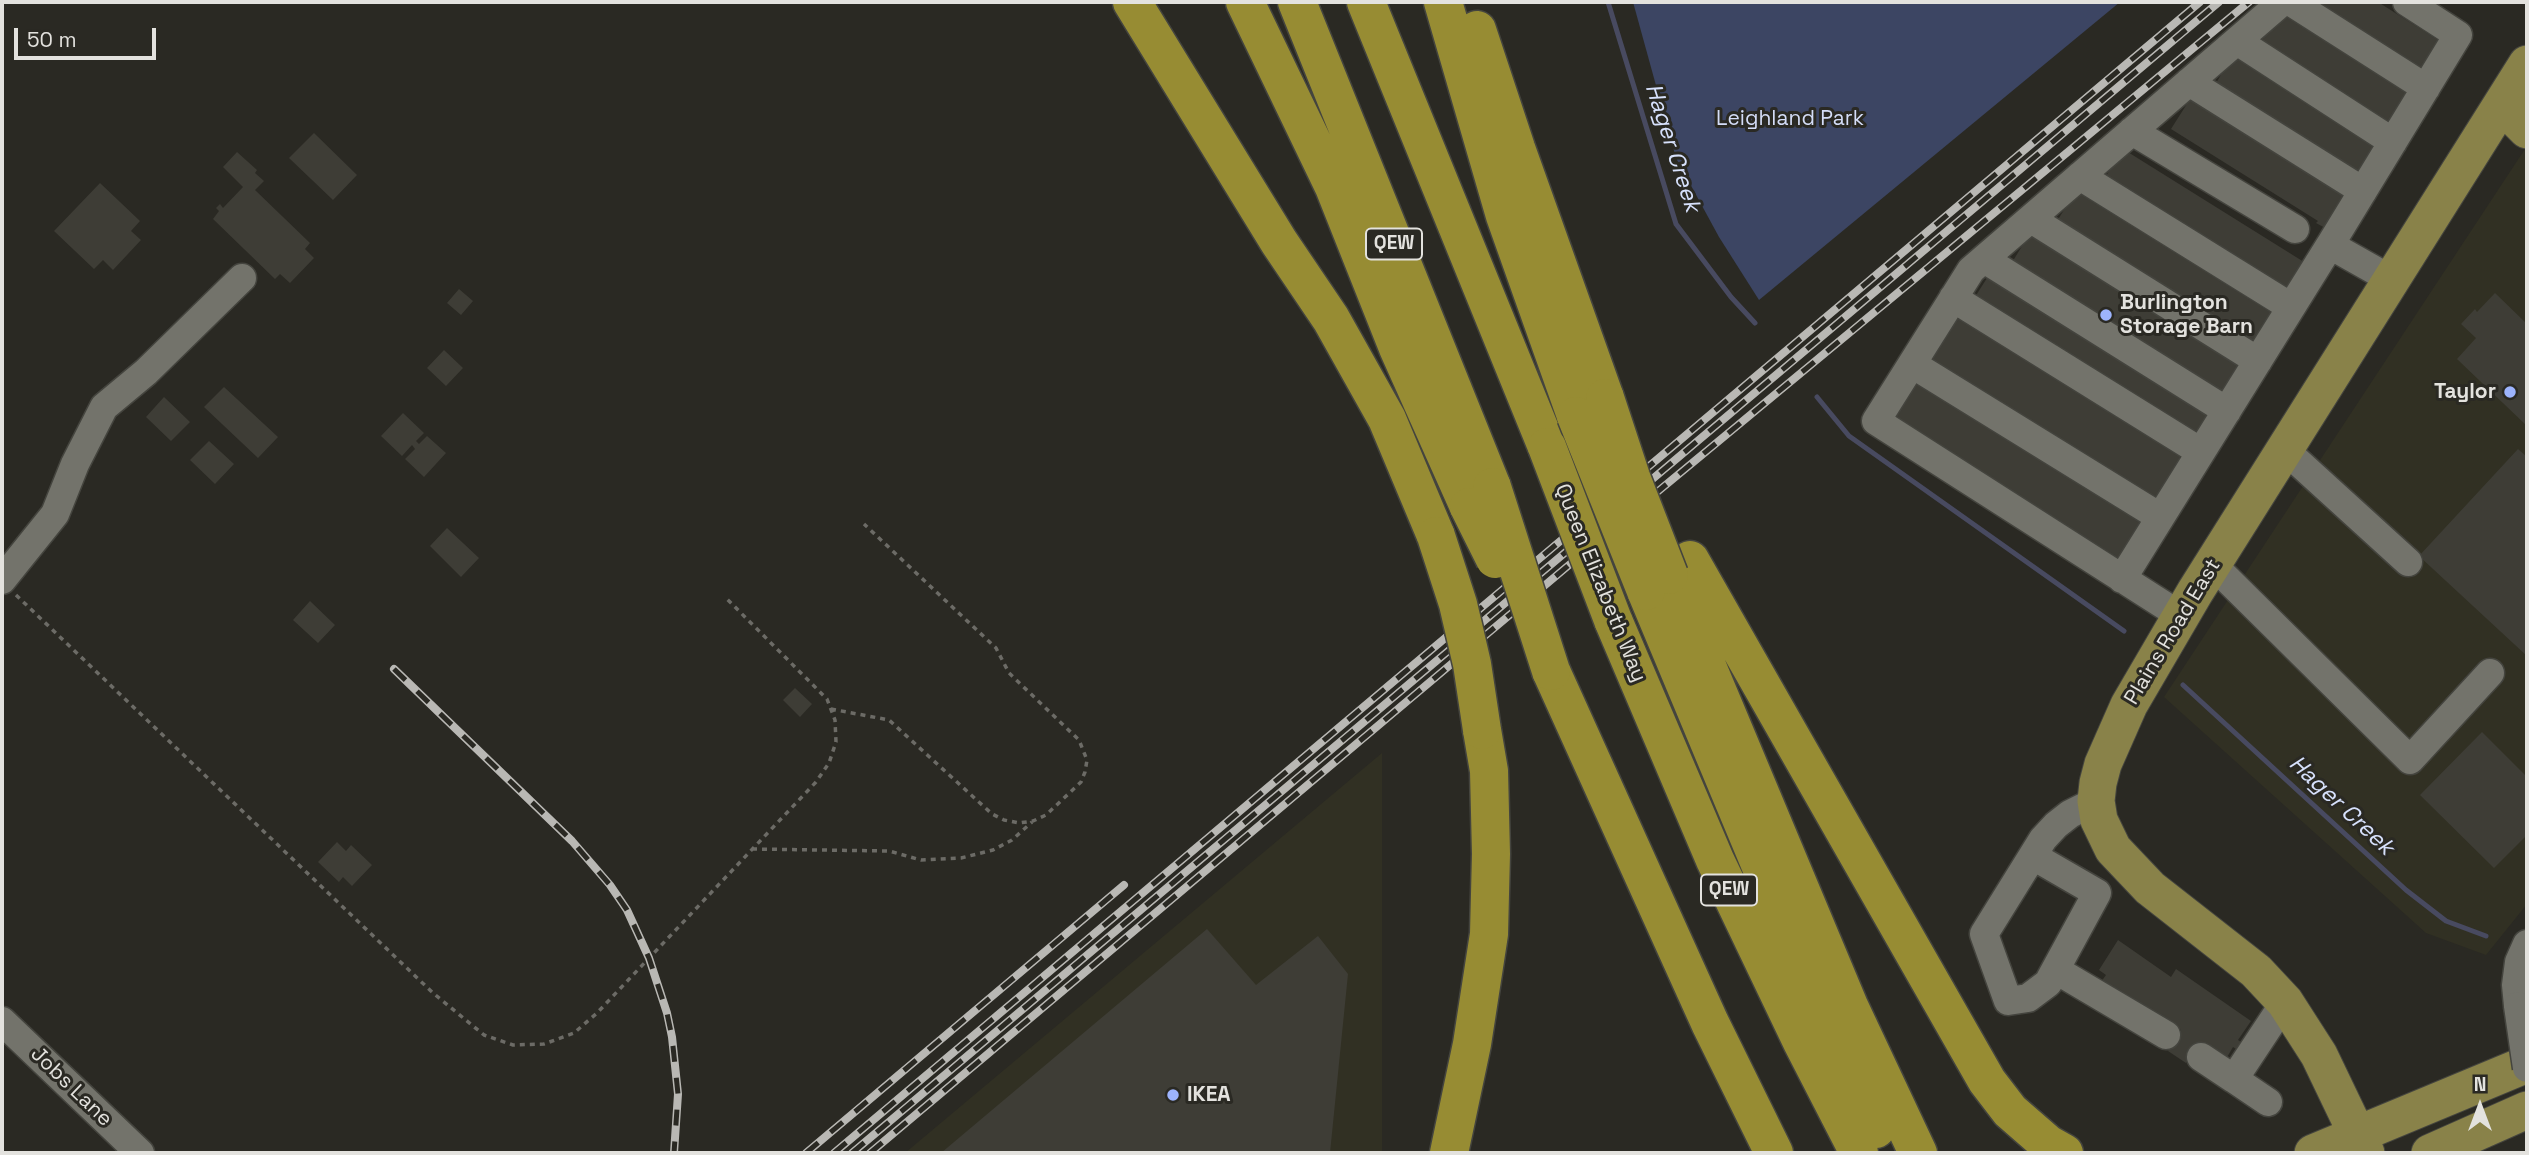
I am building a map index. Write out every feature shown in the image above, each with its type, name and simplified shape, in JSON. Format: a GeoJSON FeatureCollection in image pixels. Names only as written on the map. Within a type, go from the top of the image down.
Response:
{"type":"FeatureCollection","features":[{"type":"Feature","properties":{"kind":"highway"},"geometry":{"type":"LineString","coordinates":[[1132,2],[1279,242],[1331,319],[1387,419],[1436,536],[1461,616],[1472,664],[1489,771],[1491,854],[1489,934],[1472,1044],[1450,1153]]}},
{"type":"Feature","properties":{"kind":"highway"},"geometry":{"type":"LineString","coordinates":[[1245,2],[1334,187],[1398,348],[1481,497]]}},
{"type":"Feature","properties":{"kind":"highway","name":"QEW"},"geometry":{"type":"LineString","coordinates":[[1297,2],[1481,497],[1551,671],[1710,1023],[1774,1153]]}},
{"type":"Feature","properties":{"kind":"highway","name":"Queen Elizabeth Way"},"geometry":{"type":"LineString","coordinates":[[1366,2],[1547,447],[1613,620],[1716,860],[1801,1042],[1859,1153]]}},
{"type":"Feature","properties":{"kind":"highway"},"geometry":{"type":"LineString","coordinates":[[1443,2],[1505,216],[1669,576],[1849,1006],[1918,1153]]}},
{"type":"Feature","properties":{"kind":"highway"},"geometry":{"type":"LineString","coordinates":[[1468,2],[1516,148],[1591,407],[1660,509],[1669,576],[1825,1020],[1888,1153]]}},
{"type":"Feature","properties":{"kind":"highway"},"geometry":{"type":"LineString","coordinates":[[1669,576],[1986,1081],[2010,1111],[2048,1144],[2064,1153]]}},
{"type":"Feature","properties":{"kind":"main road","name":"Plains Road East"},"geometry":{"type":"LineString","coordinates":[[2361,1145],[2319,1055],[2285,1002],[2256,971],[2126,866],[2104,833],[2096,801],[2103,764],[2116,731],[2181,616],[2392,280],[2515,117],[2527,64]]}},
{"type":"Feature","properties":{"kind":"main road"},"geometry":{"type":"LineString","coordinates":[[2313,1153],[2361,1145],[2527,1066]]}},
{"type":"Feature","properties":{"kind":"main road"},"geometry":{"type":"LineString","coordinates":[[2430,1153],[2527,1110]]}},
{"type":"Feature","properties":{"kind":"street"},"geometry":{"type":"LineString","coordinates":[[2181,616],[1876,421],[1971,270],[2282,2]]}},
{"type":"Feature","properties":{"kind":"street"},"geometry":{"type":"LineString","coordinates":[[2291,2],[2426,88]]}},
{"type":"Feature","properties":{"kind":"street"},"geometry":{"type":"LineString","coordinates":[[2122,579],[2458,35],[2407,2]]}},
{"type":"Feature","properties":{"kind":"street"},"geometry":{"type":"LineString","coordinates":[[2237,41],[2393,142]]}},
{"type":"Feature","properties":{"kind":"street"},"geometry":{"type":"LineString","coordinates":[[2189,82],[2363,191]]}},
{"type":"Feature","properties":{"kind":"street"},"geometry":{"type":"LineString","coordinates":[[2132,131],[2295,229]]}},
{"type":"Feature","properties":{"kind":"street"},"geometry":{"type":"LineString","coordinates":[[2080,176],[2291,307]]}},
{"type":"Feature","properties":{"kind":"street"},"geometry":{"type":"LineString","coordinates":[[2031,219],[2258,360]]}},
{"type":"Feature","properties":{"kind":"street"},"geometry":{"type":"LineString","coordinates":[[2330,244],[2392,280]]}},
{"type":"Feature","properties":{"kind":"street"},"geometry":{"type":"LineString","coordinates":[[1983,259],[2227,411]]}},
{"type":"Feature","properties":{"kind":"street"},"geometry":{"type":"LineString","coordinates":[[7,585],[55,514],[75,464],[104,407],[146,372],[242,278]]}},
{"type":"Feature","properties":{"kind":"street"},"geometry":{"type":"LineString","coordinates":[[1953,298],[2201,452]]}},
{"type":"Feature","properties":{"kind":"street"},"geometry":{"type":"LineString","coordinates":[[1912,364],[2160,517]]}},
{"type":"Feature","properties":{"kind":"street"},"geometry":{"type":"LineString","coordinates":[[2285,450],[2408,562]]}},
{"type":"Feature","properties":{"kind":"street"},"geometry":{"type":"LineString","coordinates":[[2213,565],[2410,760],[2490,673]]}},
{"type":"Feature","properties":{"kind":"street"},"geometry":{"type":"LineString","coordinates":[[2034,856],[2097,893],[2048,983],[2028,998],[2008,1001],[1984,934],[2034,856],[2056,825],[2096,801]]}},
{"type":"Feature","properties":{"kind":"street"},"geometry":{"type":"LineString","coordinates":[[2527,944],[2519,962],[2516,985],[2527,1066]]}},
{"type":"Feature","properties":{"kind":"street"},"geometry":{"type":"LineString","coordinates":[[2056,970],[2166,1035]]}},
{"type":"Feature","properties":{"kind":"street"},"geometry":{"type":"LineString","coordinates":[[2234,1079],[2285,1002]]}},
{"type":"Feature","properties":{"kind":"street","name":"Jobs Lane"},"geometry":{"type":"LineString","coordinates":[[2,1021],[140,1153]]}},
{"type":"Feature","properties":{"kind":"street"},"geometry":{"type":"LineString","coordinates":[[2201,1057],[2268,1102]]}},
{"type":"Feature","properties":{"kind":"path"},"geometry":{"type":"LineString","coordinates":[[752,849],[890,851],[920,860],[961,859],[993,850],[1012,840],[1033,821],[1046,815],[1081,782],[1087,761],[1079,740],[1009,673],[996,648],[864,524]]}},
{"type":"Feature","properties":{"kind":"path"},"geometry":{"type":"LineString","coordinates":[[7,585],[433,993],[484,1035],[513,1045],[544,1044],[573,1033],[597,1013],[816,782],[829,763],[836,742],[835,720],[827,699],[726,597]]}},
{"type":"Feature","properties":{"kind":"path"},"geometry":{"type":"LineString","coordinates":[[831,709],[890,720],[992,814],[1004,820],[1033,821]]}},
{"type":"Feature","properties":{"kind":"shaded area"},"geometry":{"type":"Polygon","coordinates":[[[2527,146],[2527,904],[2486,955],[2426,933],[2164,697],[2527,146]]]}},
{"type":"Feature","properties":{"kind":"shaded area"},"geometry":{"type":"Polygon","coordinates":[[[1382,753],[1382,1153],[905,1153],[1382,753]]]}},
{"type":"Feature","properties":{"kind":"green space","name":"Leighland Park"},"geometry":{"type":"Polygon","coordinates":[[[1633,2],[2120,2],[1759,300],[1719,237],[1676,158],[1633,2]]]}},
{"type":"Feature","properties":{"kind":"building"},"geometry":{"type":"Polygon","coordinates":[[[2311,2],[2378,2],[2441,42],[2423,71],[2311,2]]]}},
{"type":"Feature","properties":{"kind":"building"},"geometry":{"type":"Polygon","coordinates":[[[2279,12],[2409,93],[2391,123],[2261,42],[2279,12]]]}},
{"type":"Feature","properties":{"kind":"building"},"geometry":{"type":"Polygon","coordinates":[[[2233,54],[2377,144],[2358,174],[2215,85],[2233,54]]]}},
{"type":"Feature","properties":{"kind":"building"},"geometry":{"type":"Polygon","coordinates":[[[2190,99],[2345,196],[2327,229],[2171,129],[2190,99]]]}},
{"type":"Feature","properties":{"kind":"building"},"geometry":{"type":"Polygon","coordinates":[[[314,133],[357,175],[333,200],[289,158],[314,133]]]}},
{"type":"Feature","properties":{"kind":"building"},"geometry":{"type":"Polygon","coordinates":[[[2123,149],[2304,262],[2285,291],[2104,179],[2123,149]]]}},
{"type":"Feature","properties":{"kind":"building"},"geometry":{"type":"Polygon","coordinates":[[[237,152],[257,170],[255,173],[264,181],[255,190],[310,243],[305,249],[314,258],[290,283],[280,274],[275,279],[213,219],[219,211],[216,208],[220,204],[223,208],[243,187],[223,167],[237,152]]]}},
{"type":"Feature","properties":{"kind":"building"},"geometry":{"type":"Polygon","coordinates":[[[100,183],[140,221],[131,231],[141,240],[113,270],[103,260],[94,269],[54,231],[100,183]]]}},
{"type":"Feature","properties":{"kind":"building"},"geometry":{"type":"Polygon","coordinates":[[[2076,191],[2272,313],[2253,343],[2057,221],[2076,191]]]}},
{"type":"Feature","properties":{"kind":"building"},"geometry":{"type":"Polygon","coordinates":[[[2030,233],[2240,364],[2221,395],[2011,264],[2030,233]]]}},
{"type":"Feature","properties":{"kind":"building"},"geometry":{"type":"Polygon","coordinates":[[[1987,278],[2208,415],[2196,435],[1975,297],[1987,278]]]}},
{"type":"Feature","properties":{"kind":"building"},"geometry":{"type":"Polygon","coordinates":[[[459,289],[473,301],[461,315],[447,303],[459,289]]]}},
{"type":"Feature","properties":{"kind":"building","name":"Taylor"},"geometry":{"type":"Polygon","coordinates":[[[2495,293],[2527,324],[2527,426],[2457,359],[2476,338],[2461,324],[2495,293]]]}},
{"type":"Feature","properties":{"kind":"building"},"geometry":{"type":"Polygon","coordinates":[[[1955,314],[2183,455],[2155,500],[1927,358],[1955,314]]]}},
{"type":"Feature","properties":{"kind":"building"},"geometry":{"type":"Polygon","coordinates":[[[444,350],[463,368],[446,386],[427,368],[444,350]]]}},
{"type":"Feature","properties":{"kind":"building"},"geometry":{"type":"Polygon","coordinates":[[[1914,379],[2142,521],[2118,558],[1891,417],[1914,379]]]}},
{"type":"Feature","properties":{"kind":"building"},"geometry":{"type":"Polygon","coordinates":[[[224,387],[278,437],[258,458],[204,407],[224,387]]]}},
{"type":"Feature","properties":{"kind":"building"},"geometry":{"type":"Polygon","coordinates":[[[164,397],[190,422],[171,441],[146,417],[164,397]]]}},
{"type":"Feature","properties":{"kind":"building"},"geometry":{"type":"Polygon","coordinates":[[[403,413],[424,433],[416,441],[419,444],[427,436],[446,453],[424,477],[405,459],[415,449],[412,445],[402,456],[381,436],[403,413]]]}},
{"type":"Feature","properties":{"kind":"building"},"geometry":{"type":"Polygon","coordinates":[[[209,441],[234,464],[215,484],[190,460],[209,441]]]}},
{"type":"Feature","properties":{"kind":"building"},"geometry":{"type":"Polygon","coordinates":[[[2518,449],[2527,457],[2527,656],[2419,556],[2518,449]]]}},
{"type":"Feature","properties":{"kind":"building"},"geometry":{"type":"Polygon","coordinates":[[[447,528],[479,558],[461,577],[430,546],[447,528]]]}},
{"type":"Feature","properties":{"kind":"building"},"geometry":{"type":"Polygon","coordinates":[[[310,601],[335,625],[318,643],[293,620],[310,601]]]}},
{"type":"Feature","properties":{"kind":"building"},"geometry":{"type":"Polygon","coordinates":[[[795,688],[812,704],[800,717],[783,700],[795,688]]]}},
{"type":"Feature","properties":{"kind":"building"},"geometry":{"type":"Polygon","coordinates":[[[2482,732],[2527,777],[2527,835],[2494,868],[2420,795],[2482,732]]]}},
{"type":"Feature","properties":{"kind":"building"},"geometry":{"type":"Polygon","coordinates":[[[337,842],[346,851],[351,845],[372,865],[352,886],[343,877],[339,882],[318,862],[337,842]]]}},
{"type":"Feature","properties":{"kind":"building","name":"IKEA"},"geometry":{"type":"Polygon","coordinates":[[[1207,929],[1256,985],[1318,936],[1348,974],[1330,1153],[941,1153],[1207,929]]]}},
{"type":"Feature","properties":{"kind":"building"},"geometry":{"type":"Polygon","coordinates":[[[2118,940],[2171,977],[2176,969],[2251,1021],[2238,1040],[2241,1042],[2236,1049],[2233,1047],[2226,1059],[2200,1042],[2186,1063],[2168,1051],[2181,1030],[2147,1007],[2144,1012],[2098,986],[2106,975],[2099,970],[2118,940]]]}},
{"type":"Feature","properties":{"kind":"waterway","name":"Hager Creek"},"geometry":{"type":"LineString","coordinates":[[1608,2],[1676,224],[1731,297],[1755,323]]}},
{"type":"Feature","properties":{"kind":"waterway","name":"Hager Creek"},"geometry":{"type":"LineString","coordinates":[[1817,397],[1849,436],[2124,631]]}},
{"type":"Feature","properties":{"kind":"waterway","name":"Hager Creek"},"geometry":{"type":"LineString","coordinates":[[2183,685],[2406,890],[2446,921],[2486,936]]}},
{"type":"Feature","properties":{"kind":"railway"},"geometry":{"type":"LineString","coordinates":[[834,1153],[2200,2]]}},
{"type":"Feature","properties":{"kind":"railway"},"geometry":{"type":"LineString","coordinates":[[852,1153],[2219,2]]}},
{"type":"Feature","properties":{"kind":"railway"},"geometry":{"type":"LineString","coordinates":[[870,1153],[1569,565],[2249,2]]}},
{"type":"Feature","properties":{"kind":"railway"},"geometry":{"type":"LineString","coordinates":[[394,669],[572,841],[610,885],[627,910],[649,958],[672,1037],[678,1094],[674,1153]]}},
{"type":"Feature","properties":{"kind":"railway"},"geometry":{"type":"LineString","coordinates":[[806,1153],[1124,885]]}},
{"type":"Feature","properties":{"kind":"place","name":"Burlington Storage Barn"},"geometry":{"type":"Point","coordinates":[2106,315]}},
{"type":"Feature","properties":{"kind":"place","name":"Taylor"},"geometry":{"type":"Point","coordinates":[2510,392]}},
{"type":"Feature","properties":{"kind":"place","name":"IKEA"},"geometry":{"type":"Point","coordinates":[1173,1095]}}]}
